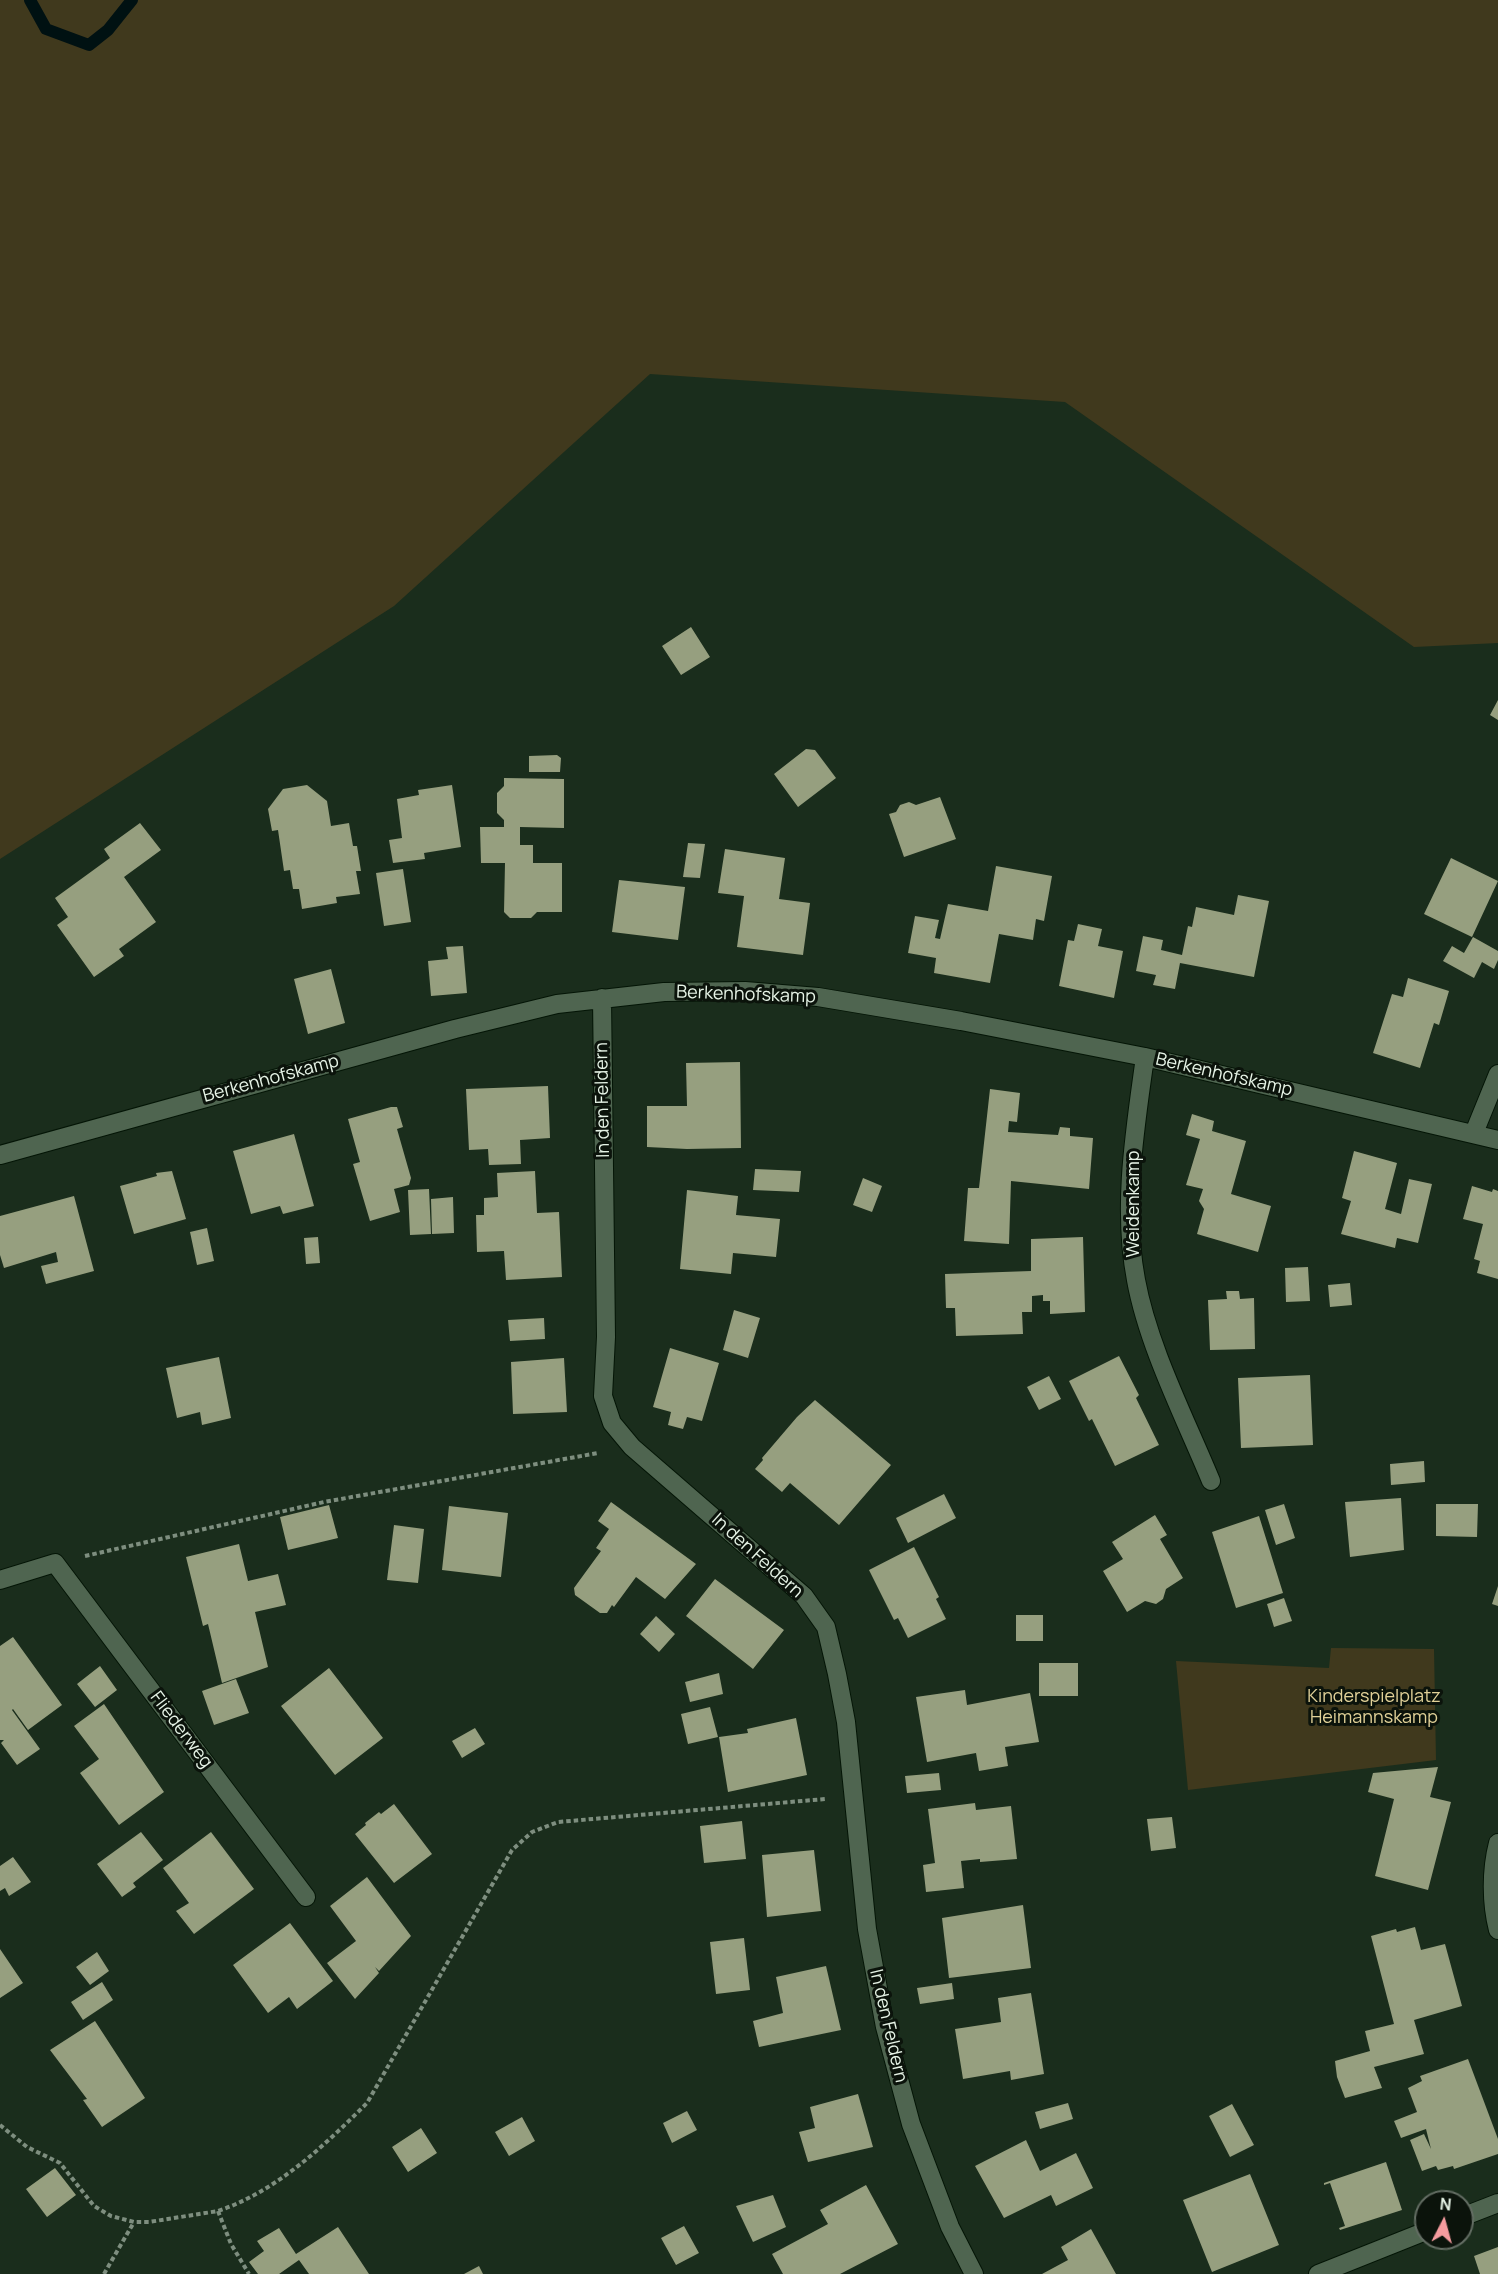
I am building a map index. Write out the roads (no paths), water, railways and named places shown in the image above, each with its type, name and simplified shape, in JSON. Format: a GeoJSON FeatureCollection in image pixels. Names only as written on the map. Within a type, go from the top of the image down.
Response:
{"type":"FeatureCollection","features":[{"type":"Feature","properties":{"kind":"street","name":"Berkenhofskamp"},"geometry":{"type":"LineString","coordinates":[[0,1155],[455,1029],[557,1004],[664,992],[745,991],[818,997],[961,1021],[1145,1057],[1498,1140]]}},
{"type":"Feature","properties":{"kind":"street","name":"In den Feldern"},"geometry":{"type":"LineString","coordinates":[[602,998],[606,1337],[603,1396],[612,1423],[632,1447],[804,1596],[825,1627],[846,1722],[867,1929],[885,2027],[911,2124],[950,2227],[974,2274]]}},
{"type":"Feature","properties":{"kind":"street","name":"Weidenkamp"},"geometry":{"type":"LineString","coordinates":[[1145,1057],[1132,1149],[1130,1227],[1135,1279],[1149,1330],[1211,1481]]}},
{"type":"Feature","properties":{"kind":"street"},"geometry":{"type":"LineString","coordinates":[[1474,1133],[1498,1074]]}},
{"type":"Feature","properties":{"kind":"street","name":"Fliederweg"},"geometry":{"type":"LineString","coordinates":[[0,1580],[55,1563],[306,1897]]}},
{"type":"Feature","properties":{"kind":"street"},"geometry":{"type":"LineString","coordinates":[[1498,1843],[1495,1854],[1493,1911],[1498,1930]]}},
{"type":"Feature","properties":{"kind":"street"},"geometry":{"type":"LineString","coordinates":[[1474,2212],[1498,2203]]}},
{"type":"Feature","properties":{"kind":"street"},"geometry":{"type":"LineString","coordinates":[[1318,2274],[1414,2236]]}},
{"type":"Feature","properties":{"kind":"waterway"},"geometry":{"type":"LineString","coordinates":[[30,0],[46,29],[89,45],[108,30],[132,0]]}},
{"type":"Feature","properties":{"kind":"park label","name":"Kinderspielplatz Heimannskamp"},"geometry":{"type":"Point","coordinates":[1374,1707]}}]}
